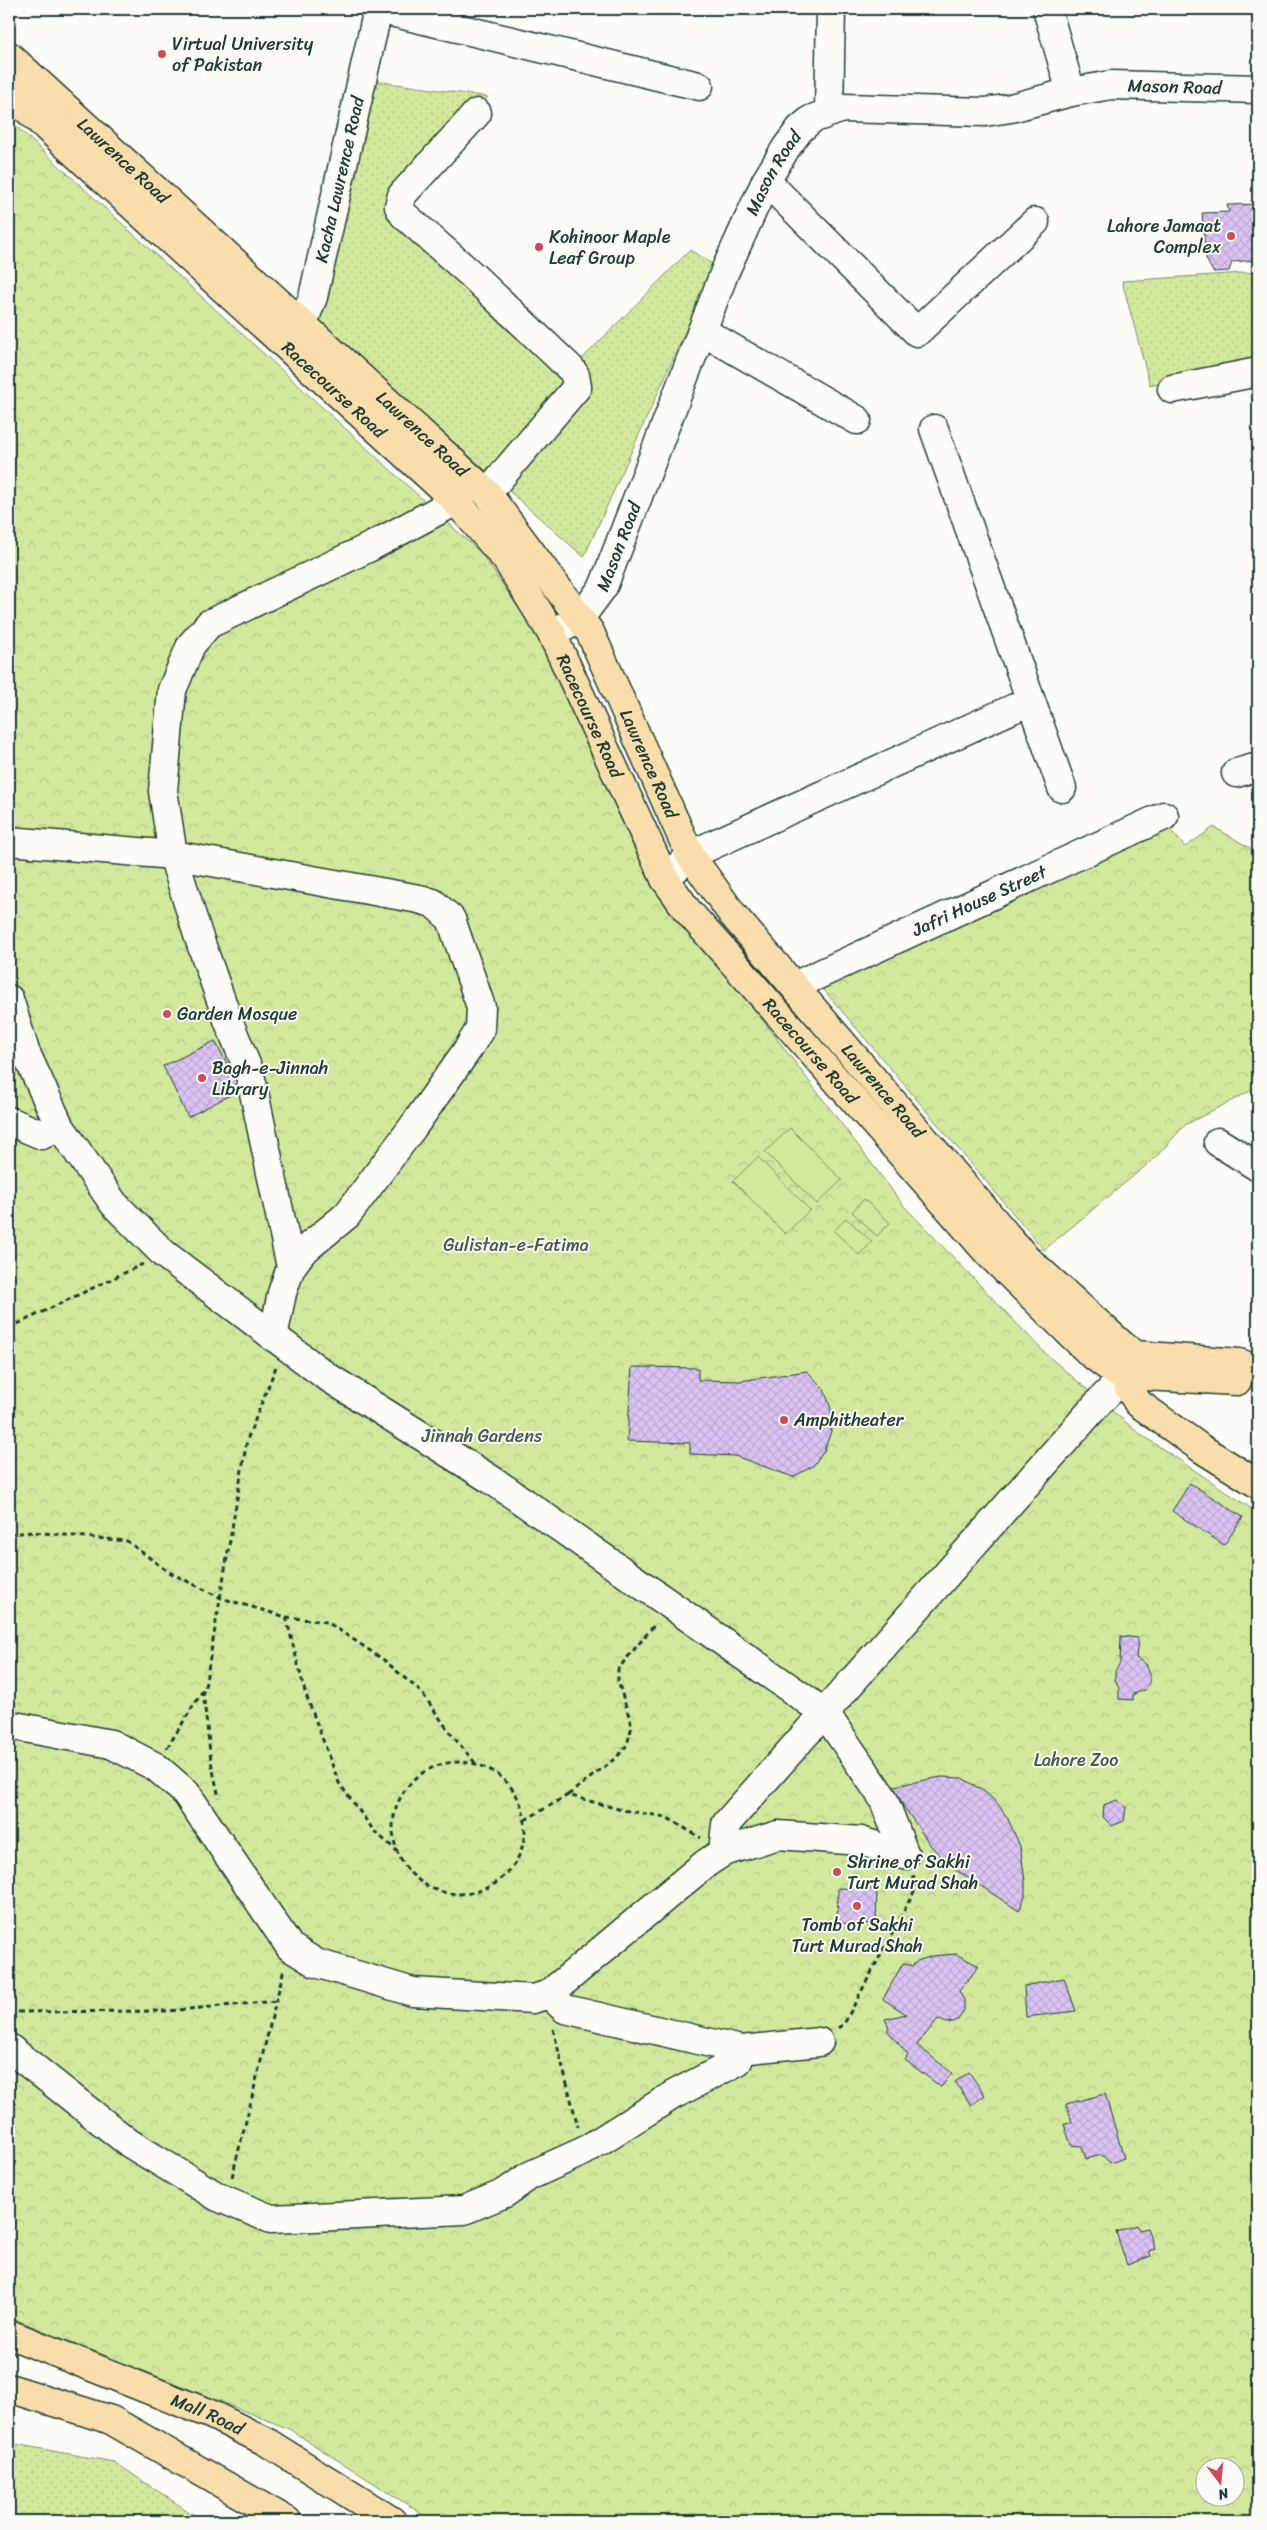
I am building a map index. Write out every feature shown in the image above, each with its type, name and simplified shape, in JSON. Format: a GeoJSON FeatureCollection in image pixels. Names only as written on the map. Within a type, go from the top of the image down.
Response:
{"type":"FeatureCollection","features":[{"type":"Feature","properties":{"kind":"main road","name":"Lawrence Road"},"geometry":{"type":"LineString","coordinates":[[9,56],[480,487],[590,632],[690,855],[733,915],[1026,1258],[1128,1364],[1128,1386],[1138,1403],[1202,1450],[1258,1484]]}},
{"type":"Feature","properties":{"kind":"main road","name":"Racecourse Road"},"geometry":{"type":"LineString","coordinates":[[9,93],[456,501],[506,559],[552,634],[665,879],[687,910],[989,1254],[1090,1353],[1114,1371],[1128,1364]]}},
{"type":"Feature","properties":{"kind":"main road"},"geometry":{"type":"LineString","coordinates":[[1128,1364],[1144,1357],[1239,1363],[1258,1370]]}},
{"type":"Feature","properties":{"kind":"main road"},"geometry":{"type":"LineString","coordinates":[[1128,1364],[1171,1379],[1236,1381],[1258,1374]]}},
{"type":"Feature","properties":{"kind":"main road"},"geometry":{"type":"LineString","coordinates":[[1164,1422],[1158,1404],[1163,1391],[1171,1379]]}},
{"type":"Feature","properties":{"kind":"main road","name":"Mall Road"},"geometry":{"type":"LineString","coordinates":[[9,2334],[218,2418],[266,2441],[392,2521]]}},
{"type":"Feature","properties":{"kind":"main road"},"geometry":{"type":"LineString","coordinates":[[9,2388],[111,2420],[287,2521]]}},
{"type":"Feature","properties":{"kind":"street"},"geometry":{"type":"LineString","coordinates":[[378,9],[699,86]]}},
{"type":"Feature","properties":{"kind":"street","name":"Kacha Lawrence Road"},"geometry":{"type":"LineString","coordinates":[[286,345],[303,323],[313,297],[378,9]]}},
{"type":"Feature","properties":{"kind":"street"},"geometry":{"type":"LineString","coordinates":[[829,111],[831,9]]}},
{"type":"Feature","properties":{"kind":"street"},"geometry":{"type":"LineString","coordinates":[[1047,9],[1071,92]]}},
{"type":"Feature","properties":{"kind":"street","name":"Mason Road"},"geometry":{"type":"LineString","coordinates":[[552,634],[580,618],[603,587],[725,271],[766,181],[800,129],[812,119],[829,111],[843,108],[985,112],[1012,108],[1071,92],[1111,85],[1258,89]]}},
{"type":"Feature","properties":{"kind":"street"},"geometry":{"type":"LineString","coordinates":[[291,1267],[250,1074],[201,945],[174,855],[163,791],[172,690],[191,645],[209,624],[370,547],[480,487],[577,387],[576,375],[571,369],[472,275],[404,215],[399,207],[402,195],[477,113]]}},
{"type":"Feature","properties":{"kind":"street"},"geometry":{"type":"LineString","coordinates":[[766,181],[917,332],[1035,222]]}},
{"type":"Feature","properties":{"kind":"street"},"geometry":{"type":"LineString","coordinates":[[702,331],[858,420]]}},
{"type":"Feature","properties":{"kind":"street"},"geometry":{"type":"LineString","coordinates":[[1172,389],[1258,372]]}},
{"type":"Feature","properties":{"kind":"street"},"geometry":{"type":"LineString","coordinates":[[934,429],[1062,788]]}},
{"type":"Feature","properties":{"kind":"street"},"geometry":{"type":"LineString","coordinates":[[665,879],[690,855],[1030,701]]}},
{"type":"Feature","properties":{"kind":"street","name":"Jafri House Street"},"geometry":{"type":"LineString","coordinates":[[794,986],[1164,816]]}},
{"type":"Feature","properties":{"kind":"street"},"geometry":{"type":"LineString","coordinates":[[9,841],[174,855],[433,903],[451,919],[481,1007],[481,1023],[475,1040],[413,1127],[346,1215],[302,1252],[291,1267],[282,1294],[279,1341]]}},
{"type":"Feature","properties":{"kind":"street"},"geometry":{"type":"LineString","coordinates":[[9,999],[25,1050],[59,1126],[114,1204],[164,1254],[326,1376],[495,1482],[825,1713],[883,1798],[905,1854]]}},
{"type":"Feature","properties":{"kind":"street"},"geometry":{"type":"LineString","coordinates":[[9,1121],[42,1135],[59,1126]]}},
{"type":"Feature","properties":{"kind":"street"},"geometry":{"type":"LineString","coordinates":[[1218,1142],[1258,1167]]}},
{"type":"Feature","properties":{"kind":"street"},"geometry":{"type":"LineString","coordinates":[[723,1852],[726,1824],[1100,1401],[1128,1364]]}},
{"type":"Feature","properties":{"kind":"street"},"geometry":{"type":"LineString","coordinates":[[9,1725],[111,1744],[156,1767],[186,1793],[290,1947],[316,1963],[413,1992],[557,2002],[741,2050],[819,2042]]}},
{"type":"Feature","properties":{"kind":"street"},"geometry":{"type":"LineString","coordinates":[[557,2002],[705,1864],[723,1852],[778,1835],[861,1841],[905,1854]]}},
{"type":"Feature","properties":{"kind":"street"},"geometry":{"type":"LineString","coordinates":[[9,2048],[129,2143],[226,2200],[271,2219],[464,2210],[498,2196],[529,2176],[584,2151],[673,2095],[738,2061],[741,2050]]}},
{"type":"Feature","properties":{"kind":"path"},"geometry":{"type":"LineString","coordinates":[[9,1328],[164,1254]]}},
{"type":"Feature","properties":{"kind":"path"},"geometry":{"type":"LineString","coordinates":[[221,1807],[211,1761],[203,1690],[221,1598],[226,1554],[247,1440],[279,1341]]}},
{"type":"Feature","properties":{"kind":"path"},"geometry":{"type":"LineString","coordinates":[[9,1534],[33,1532],[127,1541],[167,1571],[221,1598],[286,1617],[327,1622],[384,1660],[422,1693],[451,1734],[477,1764],[500,1776],[518,1795],[525,1820],[524,1846],[512,1869],[492,1886],[468,1894],[441,1892],[418,1881],[401,1862],[392,1837],[394,1811],[406,1787],[426,1770],[451,1762],[477,1764]]}},
{"type":"Feature","properties":{"kind":"path"},"geometry":{"type":"LineString","coordinates":[[525,1820],[568,1795],[617,1757],[627,1745],[632,1726],[618,1681],[618,1669],[670,1605]]}},
{"type":"Feature","properties":{"kind":"path"},"geometry":{"type":"LineString","coordinates":[[286,1617],[305,1692],[339,1783],[374,1831],[398,1852]]}},
{"type":"Feature","properties":{"kind":"path"},"geometry":{"type":"LineString","coordinates":[[156,1767],[203,1690]]}},
{"type":"Feature","properties":{"kind":"path"},"geometry":{"type":"LineString","coordinates":[[568,1795],[622,1810],[666,1817],[723,1852]]}},
{"type":"Feature","properties":{"kind":"path"},"geometry":{"type":"LineString","coordinates":[[819,2042],[844,2024],[917,1886],[905,1854]]}},
{"type":"Feature","properties":{"kind":"path"},"geometry":{"type":"LineString","coordinates":[[226,2200],[290,1947]]}},
{"type":"Feature","properties":{"kind":"path"},"geometry":{"type":"LineString","coordinates":[[9,2012],[168,2011],[276,2000]]}},
{"type":"Feature","properties":{"kind":"path"},"geometry":{"type":"LineString","coordinates":[[557,2002],[553,2027],[584,2151]]}},
{"type":"Feature","properties":{"kind":"green space"},"geometry":{"type":"Polygon","coordinates":[[[376,81],[488,97],[448,138],[402,195],[574,367],[690,250],[715,266],[584,557],[319,324],[376,81]]]}},
{"type":"Feature","properties":{"kind":"green space","name":"Jinnah Gardens"},"geometry":{"type":"Polygon","coordinates":[[[9,120],[482,554],[539,638],[647,876],[694,939],[755,1010],[904,1206],[1048,1356],[1136,1431],[1258,1513],[1258,2521],[433,2521],[289,2429],[9,2317],[9,120]]]}},
{"type":"Feature","properties":{"kind":"green space"},"geometry":{"type":"Polygon","coordinates":[[[1258,272],[1258,361],[1150,385],[1122,281],[1258,272]]]}},
{"type":"Feature","properties":{"kind":"green space"},"geometry":{"type":"Polygon","coordinates":[[[1167,826],[1185,847],[1214,827],[1250,848],[1258,867],[1258,1087],[1185,1125],[1155,1158],[1044,1250],[818,983],[1167,826]]]}},
{"type":"Feature","properties":{"kind":"green space"},"geometry":{"type":"Polygon","coordinates":[[[790,1128],[842,1180],[817,1204],[765,1152],[790,1128]]]}},
{"type":"Feature","properties":{"kind":"green space"},"geometry":{"type":"Polygon","coordinates":[[[758,1157],[810,1210],[785,1234],[733,1181],[758,1157]]]}},
{"type":"Feature","properties":{"kind":"green space"},"geometry":{"type":"Polygon","coordinates":[[[864,1199],[890,1223],[877,1236],[852,1212],[864,1199]]]}},
{"type":"Feature","properties":{"kind":"green space"},"geometry":{"type":"Polygon","coordinates":[[[846,1218],[872,1242],[859,1255],[834,1231],[846,1218]]]}},
{"type":"Feature","properties":{"kind":"green space"},"geometry":{"type":"Polygon","coordinates":[[[9,2443],[114,2462],[203,2521],[9,2521],[9,2443]]]}},
{"type":"Feature","properties":{"kind":"building","name":"Lahore Jamaat Complex"},"geometry":{"type":"Polygon","coordinates":[[[1258,204],[1258,260],[1232,262],[1229,271],[1213,272],[1206,259],[1202,213],[1229,212],[1227,205],[1258,204]]]}},
{"type":"Feature","properties":{"kind":"building","name":"Bagh-e-Jinnah Library"},"geometry":{"type":"Polygon","coordinates":[[[215,1041],[236,1081],[238,1091],[188,1117],[163,1066],[215,1041]]]}},
{"type":"Feature","properties":{"kind":"building"},"geometry":{"type":"Polygon","coordinates":[[[632,1367],[698,1368],[698,1380],[740,1381],[807,1371],[824,1389],[831,1409],[831,1431],[824,1451],[813,1466],[793,1477],[735,1456],[690,1454],[690,1443],[627,1441],[632,1367]]]}},
{"type":"Feature","properties":{"kind":"building"},"geometry":{"type":"Polygon","coordinates":[[[1190,1483],[1243,1517],[1224,1545],[1172,1511],[1190,1483]]]}},
{"type":"Feature","properties":{"kind":"building"},"geometry":{"type":"Polygon","coordinates":[[[1121,1636],[1138,1638],[1136,1658],[1146,1664],[1150,1673],[1150,1682],[1145,1690],[1133,1694],[1133,1700],[1119,1699],[1119,1688],[1115,1680],[1115,1671],[1120,1663],[1121,1636]]]}},
{"type":"Feature","properties":{"kind":"building"},"geometry":{"type":"Polygon","coordinates":[[[941,1777],[962,1778],[985,1792],[998,1804],[1008,1819],[1020,1846],[1025,1881],[1025,1896],[1019,1911],[953,1868],[931,1846],[902,1804],[894,1786],[941,1777]]]}},
{"type":"Feature","properties":{"kind":"building"},"geometry":{"type":"Polygon","coordinates":[[[1117,1800],[1126,1807],[1124,1821],[1112,1826],[1103,1817],[1104,1805],[1117,1800]]]}},
{"type":"Feature","properties":{"kind":"building","name":"Tomb of Sakhi Turt Murad Shah"},"geometry":{"type":"Polygon","coordinates":[[[838,1888],[877,1889],[876,1924],[837,1923],[838,1888]]]}},
{"type":"Feature","properties":{"kind":"building"},"geometry":{"type":"Polygon","coordinates":[[[956,1954],[979,1966],[959,1991],[964,2000],[964,2010],[958,2020],[953,2022],[946,2023],[938,2019],[917,2045],[952,2073],[941,2087],[905,2060],[908,2055],[887,2030],[889,2028],[885,2019],[906,2014],[883,1999],[903,1963],[912,1966],[917,1961],[932,1956],[956,1954]]]}},
{"type":"Feature","properties":{"kind":"building"},"geometry":{"type":"Polygon","coordinates":[[[1064,1978],[1076,2011],[1026,2017],[1024,1986],[1064,1978]]]}},
{"type":"Feature","properties":{"kind":"building"},"geometry":{"type":"Polygon","coordinates":[[[969,2072],[985,2095],[971,2105],[955,2082],[969,2072]]]}},
{"type":"Feature","properties":{"kind":"building"},"geometry":{"type":"Polygon","coordinates":[[[1105,2094],[1124,2158],[1110,2163],[1102,2155],[1086,2159],[1082,2146],[1071,2145],[1064,2124],[1072,2122],[1066,2104],[1105,2094]]]}},
{"type":"Feature","properties":{"kind":"building"},"geometry":{"type":"Polygon","coordinates":[[[1137,2225],[1139,2230],[1147,2228],[1155,2249],[1149,2251],[1151,2256],[1127,2265],[1116,2232],[1137,2225]]]}},
{"type":"Feature","properties":{"kind":"place","name":"Virtual University of Pakistan"},"geometry":{"type":"Point","coordinates":[162,54]}},
{"type":"Feature","properties":{"kind":"place","name":"Lahore Jamaat Complex"},"geometry":{"type":"Point","coordinates":[1231,236]}},
{"type":"Feature","properties":{"kind":"place","name":"Kohinoor Maple Leaf Group"},"geometry":{"type":"Point","coordinates":[539,247]}},
{"type":"Feature","properties":{"kind":"place","name":"Garden Mosque"},"geometry":{"type":"Point","coordinates":[167,1014]}},
{"type":"Feature","properties":{"kind":"place","name":"Bagh-e-Jinnah Library"},"geometry":{"type":"Point","coordinates":[202,1078]}},
{"type":"Feature","properties":{"kind":"place","name":"Amphitheater"},"geometry":{"type":"Point","coordinates":[784,1420]}},
{"type":"Feature","properties":{"kind":"place","name":"Shrine of Sakhi Turt Murad Shah"},"geometry":{"type":"Point","coordinates":[837,1872]}},
{"type":"Feature","properties":{"kind":"place","name":"Tomb of Sakhi Turt Murad Shah"},"geometry":{"type":"Point","coordinates":[857,1906]}},
{"type":"Feature","properties":{"kind":"park label","name":"Gulistan-e-Fatima"},"geometry":{"type":"Point","coordinates":[516,1245]}},
{"type":"Feature","properties":{"kind":"park label","name":"Lahore Zoo"},"geometry":{"type":"Point","coordinates":[1076,1760]}}]}
